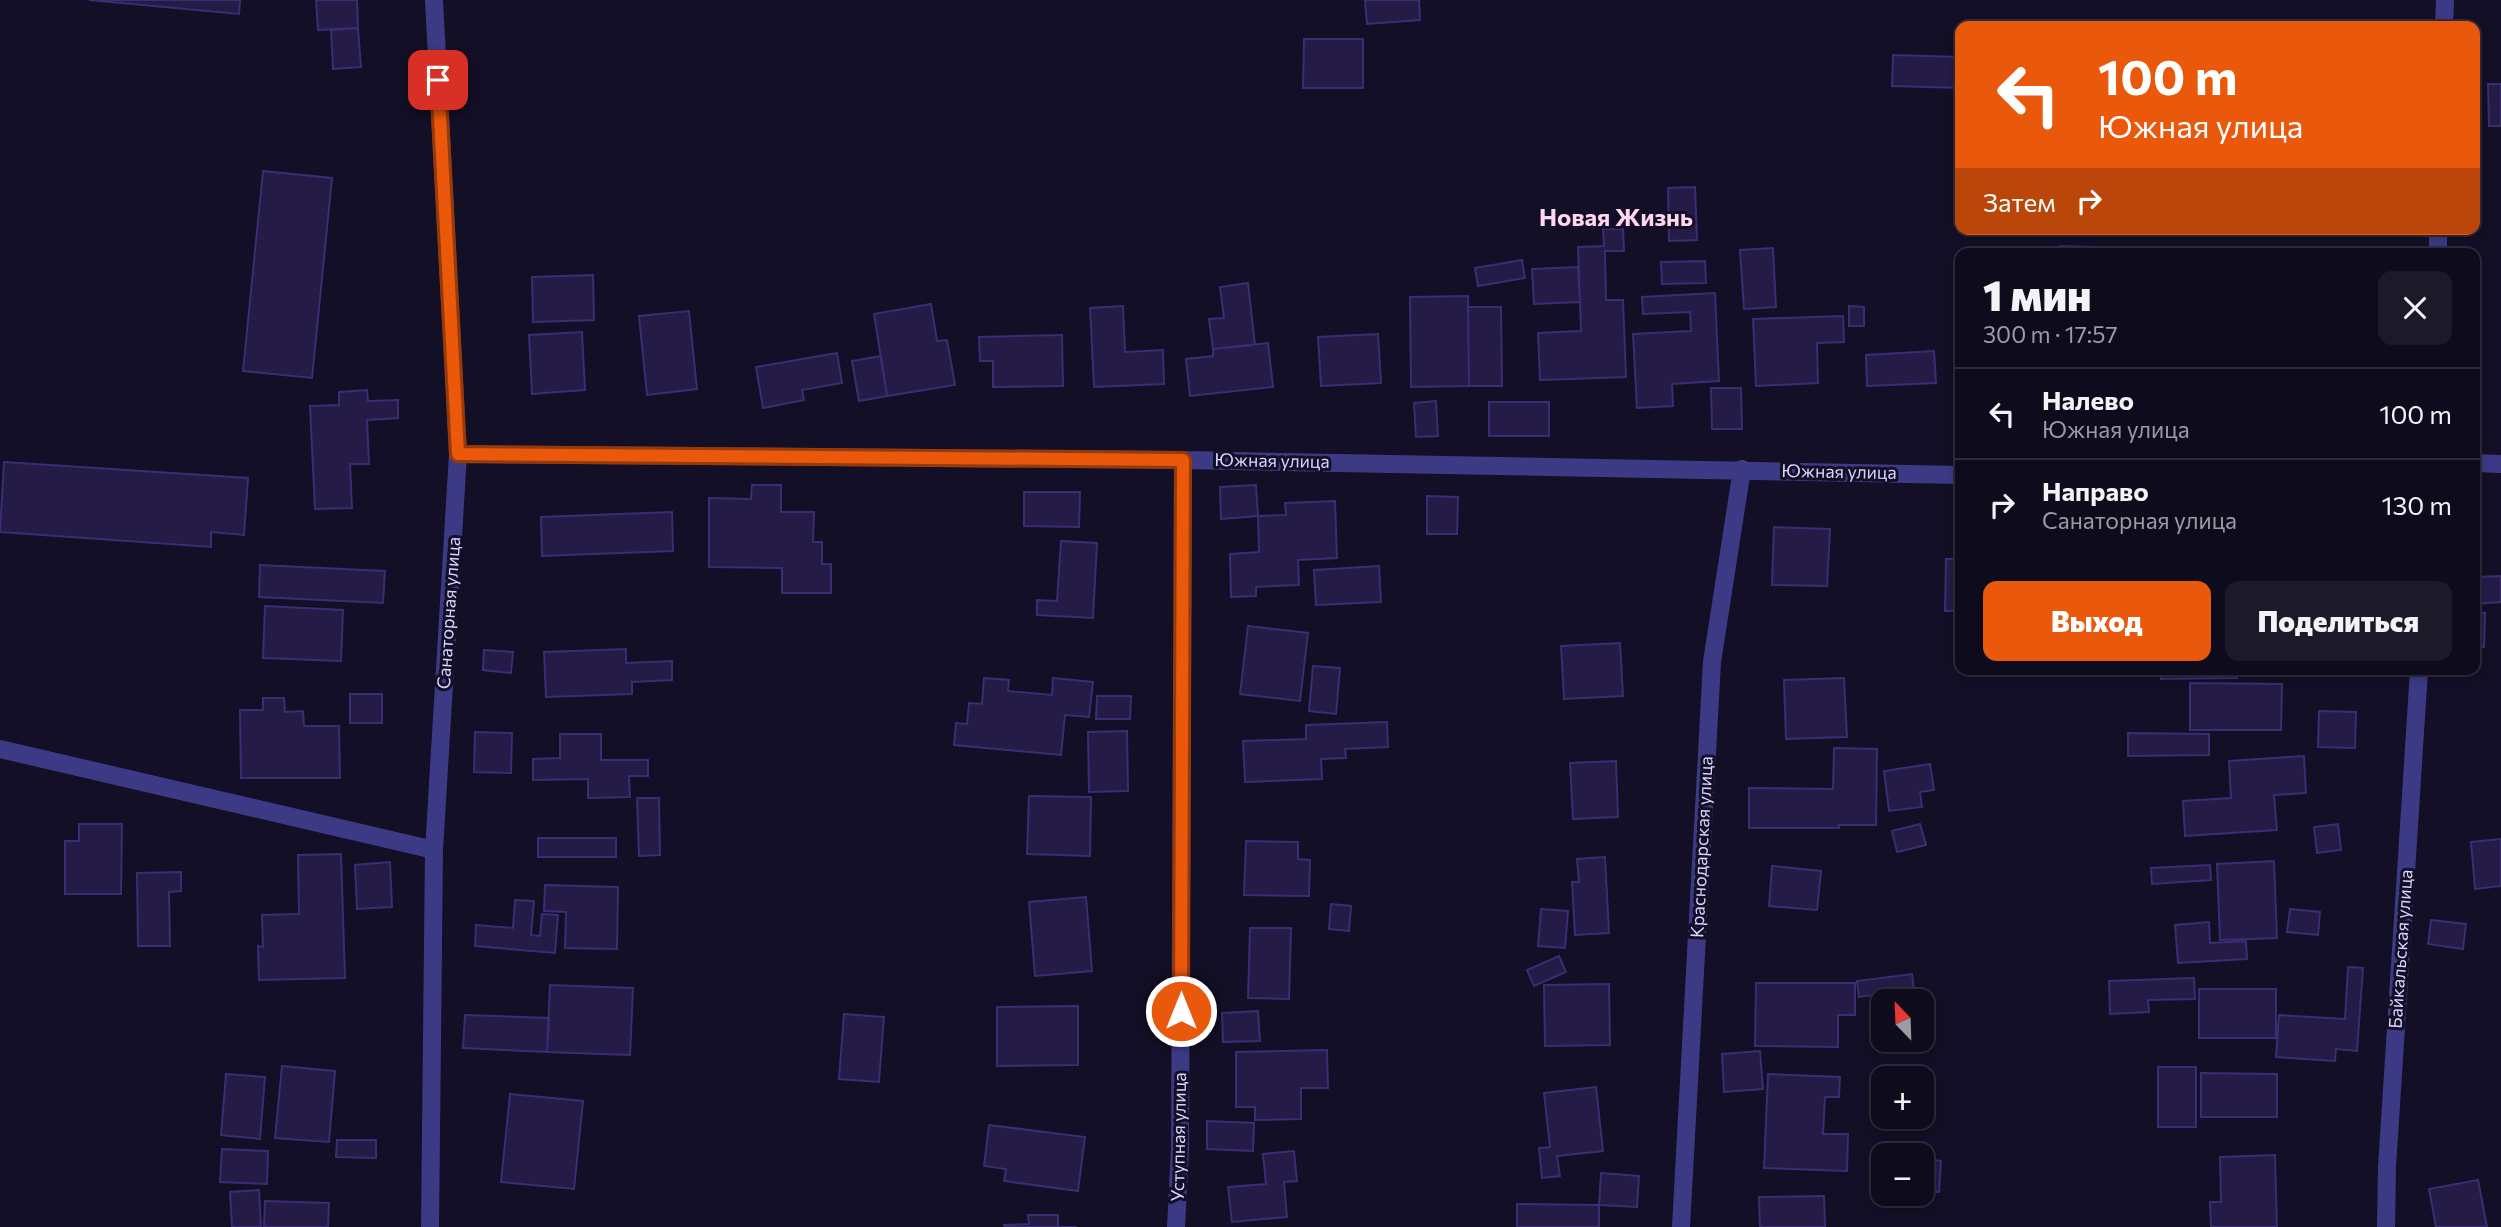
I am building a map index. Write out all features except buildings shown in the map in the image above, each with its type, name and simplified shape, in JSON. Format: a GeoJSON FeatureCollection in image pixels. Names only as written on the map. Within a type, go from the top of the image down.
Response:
{"type":"FeatureCollection","features":[{"type":"Feature","properties":{"kind":"street","name":"Санаторная улица"},"geometry":{"type":"LineString","coordinates":[[430,1227],[434,850],[458,454],[434,0]]}},
{"type":"Feature","properties":{"kind":"street"},"geometry":{"type":"LineString","coordinates":[[2444,21],[2445,0]]}},
{"type":"Feature","properties":{"kind":"street","name":"Южная улица"},"geometry":{"type":"LineString","coordinates":[[458,454],[1183,460],[1955,475]]}},
{"type":"Feature","properties":{"kind":"street","name":"Уступная улица"},"geometry":{"type":"LineString","coordinates":[[1176,1227],[1180,1149],[1183,460]]}},
{"type":"Feature","properties":{"kind":"street"},"geometry":{"type":"LineString","coordinates":[[2480,463],[2501,464]]}},
{"type":"Feature","properties":{"kind":"street","name":"Краснодарская улица"},"geometry":{"type":"LineString","coordinates":[[1681,1227],[1712,662],[1742,469]]}},
{"type":"Feature","properties":{"kind":"street","name":"Байкальская улица"},"geometry":{"type":"LineString","coordinates":[[2386,1227],[2386,1167],[2419,675]]}},
{"type":"Feature","properties":{"kind":"street"},"geometry":{"type":"LineString","coordinates":[[0,749],[434,850]]}},
{"type":"Feature","properties":{"kind":"district","name":"Новая Жизнь"},"geometry":{"type":"Point","coordinates":[1616,218]}},
{"type":"Feature","properties":{"kind":"route"},"geometry":{"type":"LineString","coordinates":[[438,80],[458,454],[1183,460],[1181,1011]]}}]}
